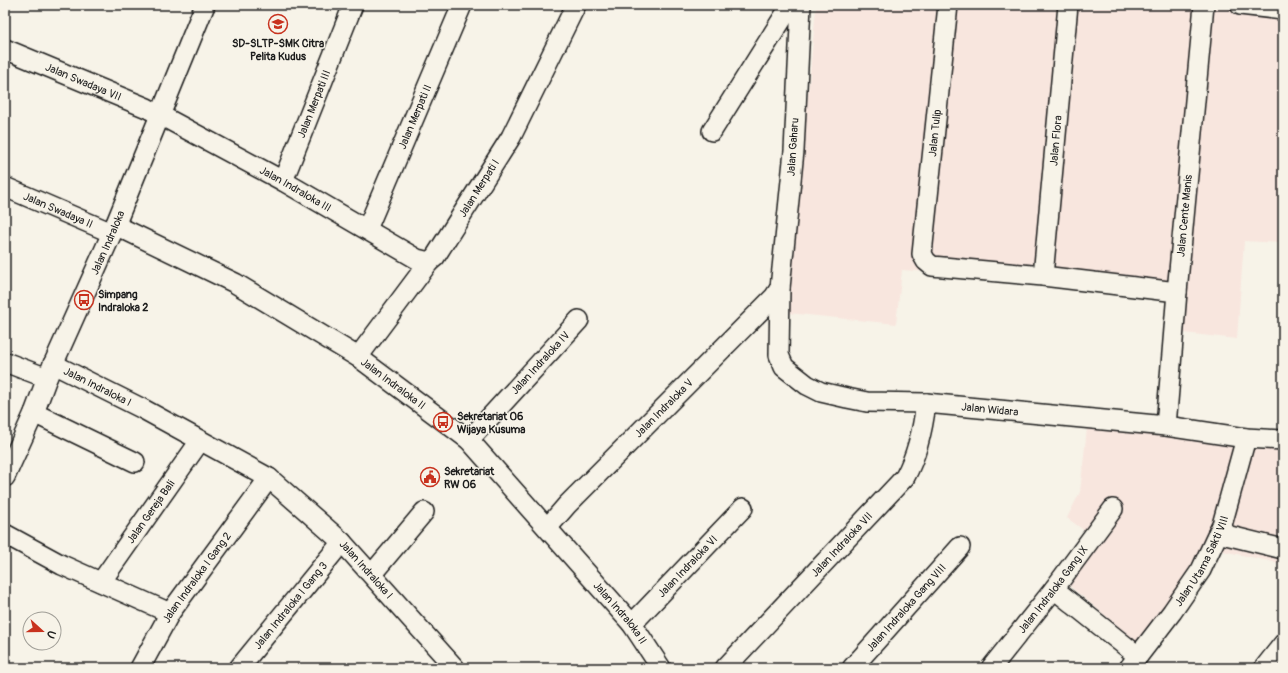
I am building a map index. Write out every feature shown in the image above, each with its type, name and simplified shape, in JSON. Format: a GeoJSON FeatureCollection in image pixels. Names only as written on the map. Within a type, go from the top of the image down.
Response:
{"type":"FeatureCollection","features":[{"type":"Feature","properties":{"kind":"street","name":"Jalan Indraloka"},"geometry":{"type":"LineString","coordinates":[[5,477],[113,229],[205,5]]}},
{"type":"Feature","properties":{"kind":"street","name":"Jalan Merpati III"},"geometry":{"type":"LineString","coordinates":[[283,181],[353,5]]}},
{"type":"Feature","properties":{"kind":"street","name":"Jalan Merpati II"},"geometry":{"type":"LineString","coordinates":[[367,229],[462,5]]}},
{"type":"Feature","properties":{"kind":"street","name":"Jalan Merpati I"},"geometry":{"type":"LineString","coordinates":[[358,357],[429,262],[435,257],[511,137],[576,5]]}},
{"type":"Feature","properties":{"kind":"street"},"geometry":{"type":"LineString","coordinates":[[712,131],[791,5]]}},
{"type":"Feature","properties":{"kind":"street","name":"Jalan Gaharu"},"geometry":{"type":"LineString","coordinates":[[780,288],[794,151],[801,5]]}},
{"type":"Feature","properties":{"kind":"street","name":"Jalan Tulip"},"geometry":{"type":"LineString","coordinates":[[948,5],[922,254],[926,261],[932,266],[1043,276]]}},
{"type":"Feature","properties":{"kind":"street","name":"Jalan Flora"},"geometry":{"type":"LineString","coordinates":[[1043,276],[1068,5]]}},
{"type":"Feature","properties":{"kind":"street","name":"Jalan Cente Manis"},"geometry":{"type":"LineString","coordinates":[[1166,426],[1204,5]]}},
{"type":"Feature","properties":{"kind":"street"},"geometry":{"type":"LineString","coordinates":[[1240,5],[1283,10]]}},
{"type":"Feature","properties":{"kind":"street","name":"Jalan Swadaya VII"},"geometry":{"type":"LineString","coordinates":[[5,49],[161,115]]}},
{"type":"Feature","properties":{"kind":"street","name":"Jalan Indraloka III"},"geometry":{"type":"LineString","coordinates":[[161,115],[283,181],[417,259],[429,262]]}},
{"type":"Feature","properties":{"kind":"street","name":"Jalan Swadaya II"},"geometry":{"type":"LineString","coordinates":[[5,188],[113,229]]}},
{"type":"Feature","properties":{"kind":"street","name":"Jalan Indraloka II"},"geometry":{"type":"LineString","coordinates":[[113,229],[235,283],[358,357],[469,440],[548,527],[632,624],[661,668]]}},
{"type":"Feature","properties":{"kind":"street"},"geometry":{"type":"LineString","coordinates":[[1043,276],[1177,292]]}},
{"type":"Feature","properties":{"kind":"street","name":"Jalan Widara"},"geometry":{"type":"LineString","coordinates":[[780,288],[779,355],[784,367],[807,385],[821,392],[867,402],[926,403],[1166,426],[1246,438],[1283,440]]}},
{"type":"Feature","properties":{"kind":"street","name":"Jalan Indraloka V"},"geometry":{"type":"LineString","coordinates":[[548,527],[567,505],[774,297],[780,288]]}},
{"type":"Feature","properties":{"kind":"street","name":"Jalan Indraloka IV"},"geometry":{"type":"LineString","coordinates":[[469,440],[579,320]]}},
{"type":"Feature","properties":{"kind":"street","name":"Jalan Indraloka I"},"geometry":{"type":"LineString","coordinates":[[5,362],[50,371],[143,409],[200,441],[264,485],[342,542],[455,668]]}},
{"type":"Feature","properties":{"kind":"street","name":"Jalan Indraloka VII"},"geometry":{"type":"LineString","coordinates":[[725,668],[905,477],[910,466],[923,423],[926,403]]}},
{"type":"Feature","properties":{"kind":"street"},"geometry":{"type":"LineString","coordinates":[[34,413],[135,462]]}},
{"type":"Feature","properties":{"kind":"street","name":"Jalan Utama Sakti VIII"},"geometry":{"type":"LineString","coordinates":[[1133,662],[1201,570],[1226,513],[1246,438]]}},
{"type":"Feature","properties":{"kind":"street","name":"Jalan Gereja Bali"},"geometry":{"type":"LineString","coordinates":[[100,582],[200,441]]}},
{"type":"Feature","properties":{"kind":"street","name":"Jalan Indraloka I Gang 2"},"geometry":{"type":"LineString","coordinates":[[140,668],[170,613],[264,485]]}},
{"type":"Feature","properties":{"kind":"street","name":"Jalan Indraloka VI"},"geometry":{"type":"LineString","coordinates":[[632,624],[743,508]]}},
{"type":"Feature","properties":{"kind":"street","name":"Jalan Indraloka Gang IX"},"geometry":{"type":"LineString","coordinates":[[990,668],[1054,589],[1113,509]]}},
{"type":"Feature","properties":{"kind":"street"},"geometry":{"type":"LineString","coordinates":[[372,574],[424,512]]}},
{"type":"Feature","properties":{"kind":"street"},"geometry":{"type":"LineString","coordinates":[[1218,533],[1283,549]]}},
{"type":"Feature","properties":{"kind":"street"},"geometry":{"type":"LineString","coordinates":[[5,534],[62,565],[170,613]]}},
{"type":"Feature","properties":{"kind":"street","name":"Jalan Indraloka I Gang 3"},"geometry":{"type":"LineString","coordinates":[[239,668],[342,542]]}},
{"type":"Feature","properties":{"kind":"street","name":"Jalan Indraloka Gang VIII"},"geometry":{"type":"LineString","coordinates":[[852,668],[960,547]]}},
{"type":"Feature","properties":{"kind":"street"},"geometry":{"type":"LineString","coordinates":[[1054,589],[1133,662]]}},
{"type":"Feature","properties":{"kind":"street"},"geometry":{"type":"LineString","coordinates":[[1264,668],[1283,644]]}},
{"type":"Feature","properties":{"kind":"shaded area"},"geometry":{"type":"Polygon","coordinates":[[[808,5],[1283,5],[1283,243],[1244,241],[1237,339],[1184,333],[1181,291],[902,270],[896,324],[788,313],[816,8],[808,5]]]}},
{"type":"Feature","properties":{"kind":"shaded area"},"geometry":{"type":"Polygon","coordinates":[[[1087,428],[1283,449],[1283,564],[1214,549],[1142,646],[1065,582],[1089,534],[1067,518],[1080,492],[1087,428]]]}},
{"type":"Feature","properties":{"kind":"place","name":"SD-SLTP-SMK Citra Pelita Kudus"},"geometry":{"type":"Point","coordinates":[278,24]}},
{"type":"Feature","properties":{"kind":"place","name":"Simpang Indraloka 2"},"geometry":{"type":"Point","coordinates":[84,300]}},
{"type":"Feature","properties":{"kind":"place","name":"Sekretariat 06 Wijaya Kusuma"},"geometry":{"type":"Point","coordinates":[443,422]}},
{"type":"Feature","properties":{"kind":"place","name":"Sekretariat RW 06"},"geometry":{"type":"Point","coordinates":[430,477]}}]}
